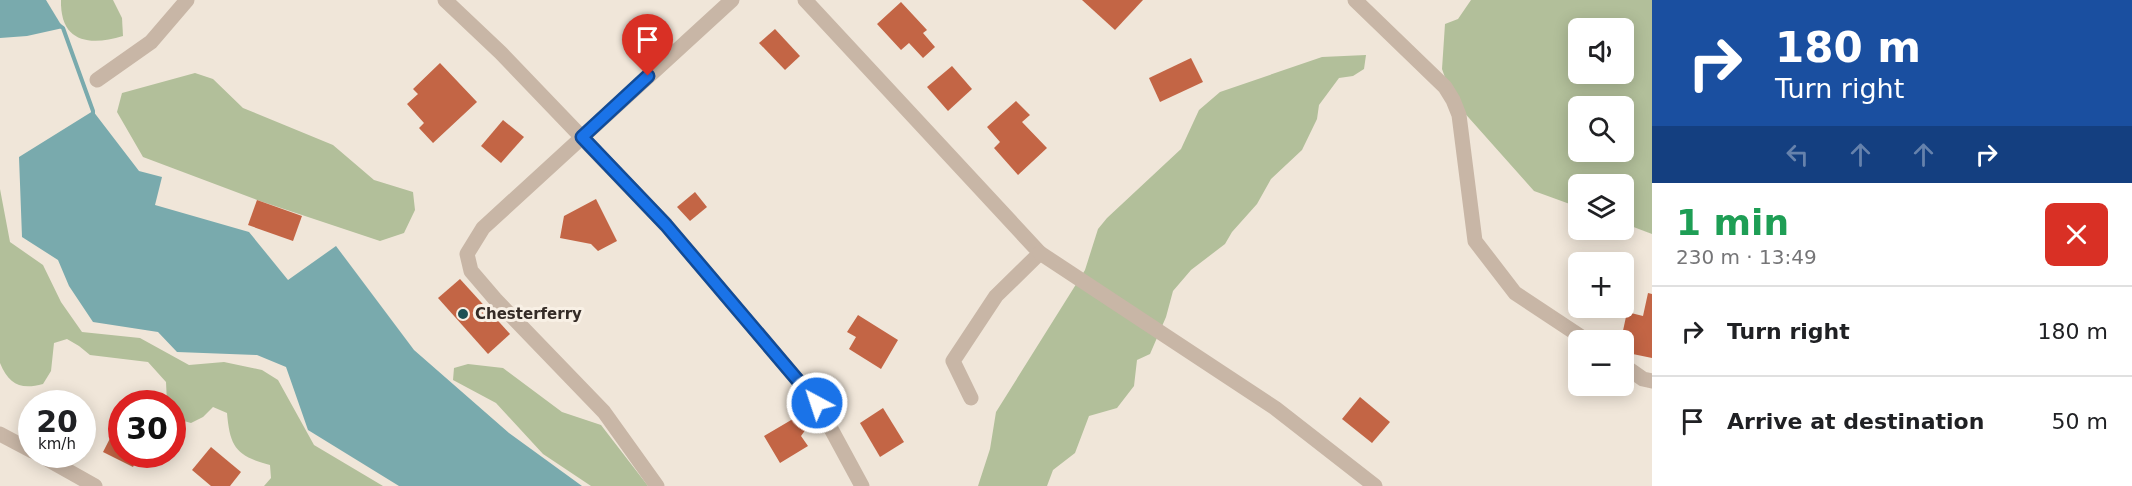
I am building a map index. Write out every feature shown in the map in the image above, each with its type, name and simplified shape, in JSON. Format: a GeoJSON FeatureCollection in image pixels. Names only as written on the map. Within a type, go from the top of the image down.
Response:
{"type":"FeatureCollection","features":[{"type":"Feature","properties":{"kind":"street"},"geometry":{"type":"LineString","coordinates":[[97,80],[151,42],[187,0]]}},
{"type":"Feature","properties":{"kind":"street"},"geometry":{"type":"LineString","coordinates":[[445,0],[501,53],[666,225],[817,403],[862,486]]}},
{"type":"Feature","properties":{"kind":"street"},"geometry":{"type":"LineString","coordinates":[[657,486],[604,411],[495,299],[471,271],[467,254],[483,228],[732,0]]}},
{"type":"Feature","properties":{"kind":"street"},"geometry":{"type":"LineString","coordinates":[[805,0],[1040,253],[1275,408],[1375,486]]}},
{"type":"Feature","properties":{"kind":"street"},"geometry":{"type":"LineString","coordinates":[[1355,0],[1445,87],[1453,100],[1459,115],[1475,241],[1515,293],[1571,330]]}},
{"type":"Feature","properties":{"kind":"street"},"geometry":{"type":"LineString","coordinates":[[971,398],[953,361],[996,296],[1040,253]]}},
{"type":"Feature","properties":{"kind":"street"},"geometry":{"type":"LineString","coordinates":[[1634,373],[1643,379],[1652,381]]}},
{"type":"Feature","properties":{"kind":"street"},"geometry":{"type":"LineString","coordinates":[[0,434],[18,444]]}},
{"type":"Feature","properties":{"kind":"street"},"geometry":{"type":"LineString","coordinates":[[63,468],[95,486]]}},
{"type":"Feature","properties":{"kind":"green space"},"geometry":{"type":"Polygon","coordinates":[[[61,0],[113,0],[122,18],[123,36],[99,41],[79,38],[71,33],[66,25],[61,0]]]}},
{"type":"Feature","properties":{"kind":"green space"},"geometry":{"type":"Polygon","coordinates":[[[1471,0],[1652,0],[1652,234],[1634,227],[1634,174],[1568,174],[1568,203],[1534,191],[1453,100],[1442,69],[1445,24],[1458,19],[1471,0]]]}},
{"type":"Feature","properties":{"kind":"green space"},"geometry":{"type":"Polygon","coordinates":[[[1366,55],[1364,69],[1353,76],[1339,78],[1319,105],[1317,119],[1302,150],[1271,179],[1257,204],[1232,232],[1225,244],[1191,270],[1173,291],[1166,317],[1150,354],[1137,360],[1134,386],[1117,408],[1089,416],[1075,453],[1053,470],[1047,486],[978,486],[990,449],[996,412],[1085,270],[1098,229],[1181,149],[1199,110],[1220,92],[1322,57],[1366,55]]]}},
{"type":"Feature","properties":{"kind":"green space"},"geometry":{"type":"Polygon","coordinates":[[[195,73],[213,79],[243,108],[333,145],[374,180],[413,192],[415,210],[404,233],[380,241],[257,200],[143,157],[117,112],[122,93],[195,73]]]}},
{"type":"Feature","properties":{"kind":"green space"},"geometry":{"type":"Polygon","coordinates":[[[0,189],[10,242],[43,265],[61,302],[82,332],[140,338],[189,365],[224,362],[262,370],[278,380],[314,445],[383,486],[264,486],[271,478],[270,465],[249,458],[237,448],[230,434],[227,413],[213,407],[203,417],[191,423],[186,422],[186,390],[166,390],[166,382],[148,362],[90,355],[67,339],[54,343],[51,371],[43,384],[22,386],[17,384],[7,376],[0,363],[0,189]]]}},
{"type":"Feature","properties":{"kind":"green space"},"geometry":{"type":"Polygon","coordinates":[[[468,364],[503,368],[562,412],[601,425],[648,486],[591,486],[543,454],[496,403],[453,380],[454,368],[468,364]]]}},
{"type":"Feature","properties":{"kind":"water"},"geometry":{"type":"Polygon","coordinates":[[[0,0],[46,0],[63,28],[27,36],[0,38],[0,0]]]}},
{"type":"Feature","properties":{"kind":"water"},"geometry":{"type":"Polygon","coordinates":[[[93,111],[139,171],[162,177],[155,205],[249,232],[288,280],[336,246],[414,350],[509,433],[582,486],[399,486],[308,430],[286,367],[257,355],[177,352],[158,332],[93,322],[69,286],[58,260],[22,237],[19,157],[93,111]]]}},
{"type":"Feature","properties":{"kind":"building"},"geometry":{"type":"Polygon","coordinates":[[[1082,0],[1143,0],[1115,30],[1082,0]]]}},
{"type":"Feature","properties":{"kind":"building"},"geometry":{"type":"Polygon","coordinates":[[[901,2],[927,30],[923,33],[935,47],[923,58],[909,43],[901,50],[877,24],[901,2]]]}},
{"type":"Feature","properties":{"kind":"building"},"geometry":{"type":"Polygon","coordinates":[[[775,29],[800,56],[785,70],[759,43],[775,29]]]}},
{"type":"Feature","properties":{"kind":"building"},"geometry":{"type":"Polygon","coordinates":[[[1191,58],[1203,82],[1160,102],[1149,78],[1191,58]]]}},
{"type":"Feature","properties":{"kind":"building"},"geometry":{"type":"Polygon","coordinates":[[[440,63],[477,102],[433,143],[419,128],[424,123],[407,104],[418,94],[413,89],[440,63]]]}},
{"type":"Feature","properties":{"kind":"building"},"geometry":{"type":"Polygon","coordinates":[[[952,66],[972,89],[948,111],[927,87],[952,66]]]}},
{"type":"Feature","properties":{"kind":"building"},"geometry":{"type":"Polygon","coordinates":[[[1016,101],[1030,115],[1022,122],[1047,148],[1018,175],[994,148],[1000,142],[987,127],[1016,101]]]}},
{"type":"Feature","properties":{"kind":"building"},"geometry":{"type":"Polygon","coordinates":[[[503,120],[524,137],[501,163],[481,146],[503,120]]]}},
{"type":"Feature","properties":{"kind":"building"},"geometry":{"type":"Polygon","coordinates":[[[695,192],[707,207],[690,221],[677,207],[695,192]]]}},
{"type":"Feature","properties":{"kind":"building"},"geometry":{"type":"Polygon","coordinates":[[[596,199],[617,241],[598,251],[591,244],[560,238],[564,216],[596,199]]]}},
{"type":"Feature","properties":{"kind":"building"},"geometry":{"type":"Polygon","coordinates":[[[257,200],[302,216],[293,241],[248,225],[257,200]]]}},
{"type":"Feature","properties":{"kind":"building"},"geometry":{"type":"Polygon","coordinates":[[[460,279],[510,334],[488,354],[438,298],[460,279]]]}},
{"type":"Feature","properties":{"kind":"building"},"geometry":{"type":"Polygon","coordinates":[[[1648,293],[1652,294],[1652,358],[1634,354],[1634,330],[1623,330],[1626,318],[1634,318],[1634,314],[1643,316],[1648,293]]]}},
{"type":"Feature","properties":{"kind":"building"},"geometry":{"type":"Polygon","coordinates":[[[858,315],[898,340],[881,369],[849,349],[856,337],[847,332],[858,315]]]}},
{"type":"Feature","properties":{"kind":"building"},"geometry":{"type":"Polygon","coordinates":[[[1360,397],[1390,422],[1372,443],[1342,419],[1360,397]]]}},
{"type":"Feature","properties":{"kind":"building"},"geometry":{"type":"Polygon","coordinates":[[[883,408],[904,442],[880,457],[860,423],[883,408]]]}},
{"type":"Feature","properties":{"kind":"building"},"geometry":{"type":"Polygon","coordinates":[[[798,416],[806,429],[801,436],[808,446],[780,463],[764,436],[798,416]]]}},
{"type":"Feature","properties":{"kind":"building"},"geometry":{"type":"Polygon","coordinates":[[[108,442],[108,454],[103,452],[108,442]]]}},
{"type":"Feature","properties":{"kind":"building"},"geometry":{"type":"Polygon","coordinates":[[[211,447],[241,472],[230,486],[211,486],[192,470],[211,447]]]}},
{"type":"Feature","properties":{"kind":"waterway"},"geometry":{"type":"LineString","coordinates":[[59,25],[63,28],[93,116]]}},
{"type":"Feature","properties":{"kind":"place","name":"Chesterferry"},"geometry":{"type":"Point","coordinates":[463,314]}},
{"type":"Feature","properties":{"kind":"route"},"geometry":{"type":"LineString","coordinates":[[648,76],[582,137],[666,225],[817,403]]}}]}
